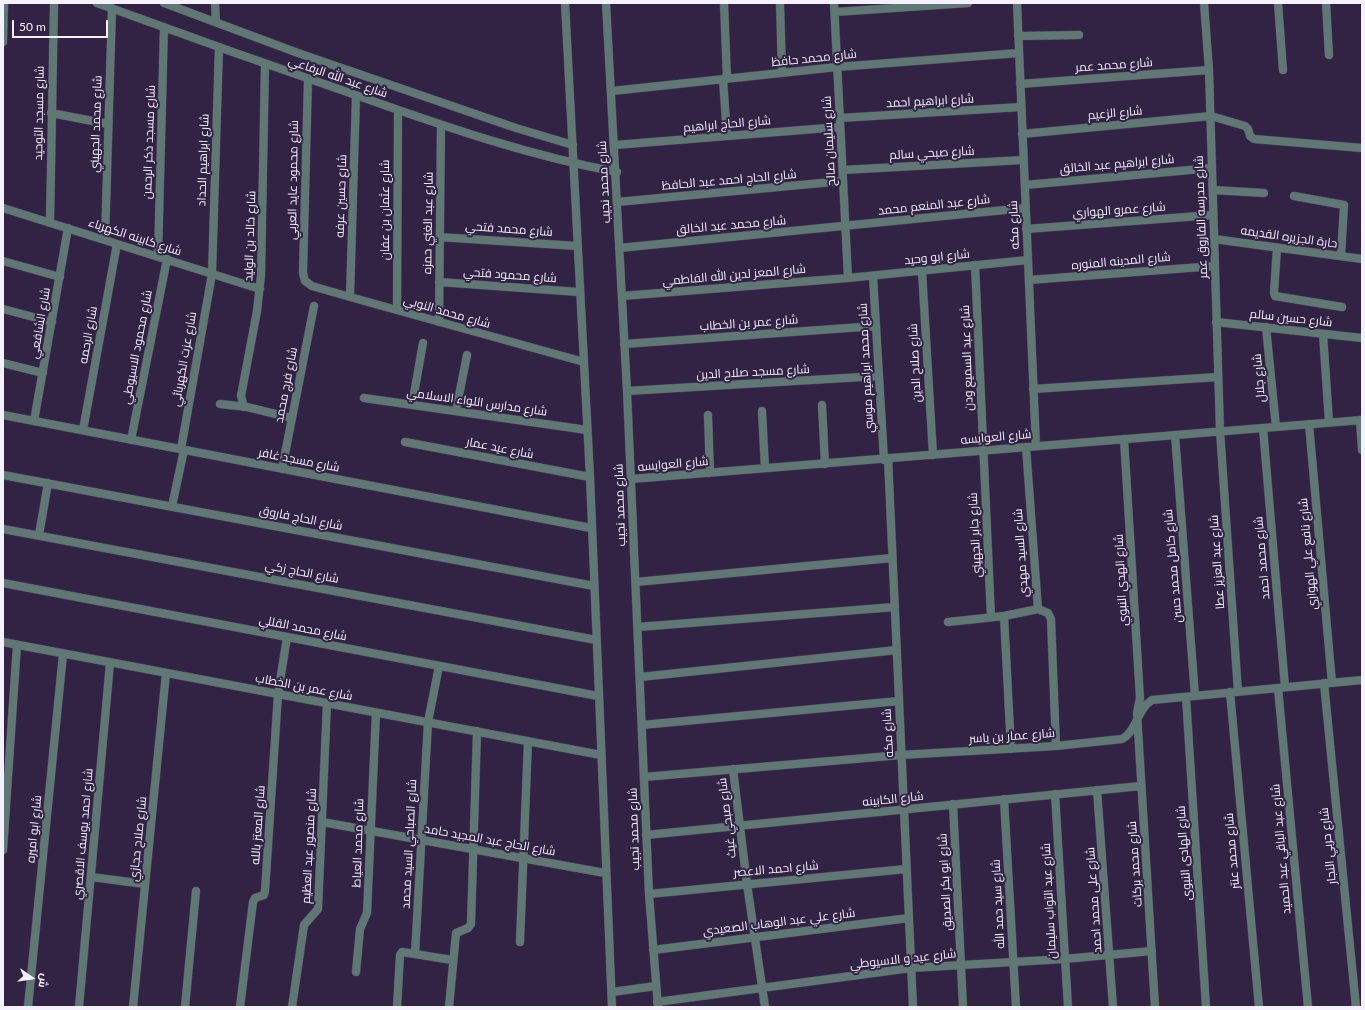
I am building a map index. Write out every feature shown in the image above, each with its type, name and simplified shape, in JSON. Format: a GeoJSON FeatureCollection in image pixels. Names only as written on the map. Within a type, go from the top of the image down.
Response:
{"type":"FeatureCollection","features":[{"type":"Feature","properties":{"kind":"street"},"geometry":{"type":"LineString","coordinates":[[3,42],[4,3]]}},
{"type":"Feature","properties":{"kind":"street","name":"شارع مسجد التوحيد"},"geometry":{"type":"LineString","coordinates":[[50,223],[54,3]]}},
{"type":"Feature","properties":{"kind":"street","name":"شارع عبد الله الرفاعي"},"geometry":{"type":"LineString","coordinates":[[97,3],[265,64],[441,125],[574,164],[617,172]]}},
{"type":"Feature","properties":{"kind":"street","name":"شارع عبد الله الرفاعي"},"geometry":{"type":"LineString","coordinates":[[164,3],[305,56],[516,128],[573,145]]}},
{"type":"Feature","properties":{"kind":"street"},"geometry":{"type":"LineString","coordinates":[[215,3],[216,22]]}},
{"type":"Feature","properties":{"kind":"street"},"geometry":{"type":"LineString","coordinates":[[565,3],[579,292],[590,477],[600,755],[612,1007]]}},
{"type":"Feature","properties":{"kind":"street","name":"شارع محمد نجيب"},"geometry":{"type":"LineString","coordinates":[[606,3],[617,172],[619,248],[628,391],[648,894],[657,1005]]}},
{"type":"Feature","properties":{"kind":"street"},"geometry":{"type":"LineString","coordinates":[[724,3],[726,136]]}},
{"type":"Feature","properties":{"kind":"street"},"geometry":{"type":"LineString","coordinates":[[780,3],[782,73]]}},
{"type":"Feature","properties":{"kind":"street"},"geometry":{"type":"LineString","coordinates":[[835,7],[968,3]]}},
{"type":"Feature","properties":{"kind":"street","name":"شارع مكه"},"geometry":{"type":"LineString","coordinates":[[1017,3],[1036,446]]}},
{"type":"Feature","properties":{"kind":"street","name":"شارع مدرسه الفاروق عمر"},"geometry":{"type":"LineString","coordinates":[[1204,3],[1211,116],[1220,431]]}},
{"type":"Feature","properties":{"kind":"street"},"geometry":{"type":"LineString","coordinates":[[1278,3],[1283,70]]}},
{"type":"Feature","properties":{"kind":"street"},"geometry":{"type":"LineString","coordinates":[[1326,3],[1329,55]]}},
{"type":"Feature","properties":{"kind":"street","name":"شارع سليمان صالح"},"geometry":{"type":"LineString","coordinates":[[835,7],[848,278]]}},
{"type":"Feature","properties":{"kind":"street","name":"شارع محمد الجهيني"},"geometry":{"type":"LineString","coordinates":[[105,240],[112,8]]}},
{"type":"Feature","properties":{"kind":"street","name":"شارع مسجد ذكر الرحمن"},"geometry":{"type":"LineString","coordinates":[[158,257],[164,27]]}},
{"type":"Feature","properties":{"kind":"street"},"geometry":{"type":"LineString","coordinates":[[1018,36],[1079,35]]}},
{"type":"Feature","properties":{"kind":"street","name":"شارع ابراهيم الحداد"},"geometry":{"type":"LineString","coordinates":[[212,274],[219,47]]}},
{"type":"Feature","properties":{"kind":"street","name":"شارع محمد حافظ"},"geometry":{"type":"LineString","coordinates":[[612,91],[838,67],[1019,53]]}},
{"type":"Feature","properties":{"kind":"street","name":"شارع خالد بن الوليد"},"geometry":{"type":"LineString","coordinates":[[244,407],[241,396],[260,289],[265,64]]}},
{"type":"Feature","properties":{"kind":"street","name":"شارع محمد عمر"},"geometry":{"type":"LineString","coordinates":[[1020,84],[1209,70]]}},
{"type":"Feature","properties":{"kind":"street","name":"شارع محمود عايد العربي"},"geometry":{"type":"LineString","coordinates":[[305,281],[303,273],[308,79]]}},
{"type":"Feature","properties":{"kind":"street","name":"شارع حسين عرفه"},"geometry":{"type":"LineString","coordinates":[[350,297],[356,96]]}},
{"type":"Feature","properties":{"kind":"street","name":"شارع ابراهيم احمد"},"geometry":{"type":"LineString","coordinates":[[840,118],[1021,107]]}},
{"type":"Feature","properties":{"kind":"street","name":"شارع عثمان بن عفان"},"geometry":{"type":"LineString","coordinates":[[397,310],[398,110]]}},
{"type":"Feature","properties":{"kind":"street"},"geometry":{"type":"LineString","coordinates":[[51,113],[108,124]]}},
{"type":"Feature","properties":{"kind":"street"},"geometry":{"type":"LineString","coordinates":[[1211,116],[1245,126],[1248,129],[1250,136],[1254,139],[1362,148]]}},
{"type":"Feature","properties":{"kind":"street","name":"شارع الزعيم"},"geometry":{"type":"LineString","coordinates":[[1022,134],[1211,116]]}},
{"type":"Feature","properties":{"kind":"street","name":"شارع عبد الغني حمزه"},"geometry":{"type":"LineString","coordinates":[[439,322],[441,125]]}},
{"type":"Feature","properties":{"kind":"street","name":"شارع الحاج ابراهيم"},"geometry":{"type":"LineString","coordinates":[[615,145],[840,127]]}},
{"type":"Feature","properties":{"kind":"street","name":"شارع صبحي سالم"},"geometry":{"type":"LineString","coordinates":[[843,170],[1024,160]]}},
{"type":"Feature","properties":{"kind":"street","name":"شارع ابراهيم عبد الخالق"},"geometry":{"type":"LineString","coordinates":[[1024,185],[1212,168]]}},
{"type":"Feature","properties":{"kind":"street","name":"شارع الحاج احمد عبد الحافظ"},"geometry":{"type":"LineString","coordinates":[[617,202],[843,181]]}},
{"type":"Feature","properties":{"kind":"street"},"geometry":{"type":"LineString","coordinates":[[1212,190],[1264,193]]}},
{"type":"Feature","properties":{"kind":"street"},"geometry":{"type":"LineString","coordinates":[[1294,196],[1344,205],[1341,256]]}},
{"type":"Feature","properties":{"kind":"street","name":"شارع كابينه الكهرباء"},"geometry":{"type":"LineString","coordinates":[[3,208],[260,289]]}},
{"type":"Feature","properties":{"kind":"street","name":"شارع عبد المنعم محمد"},"geometry":{"type":"LineString","coordinates":[[845,227],[1026,208]]}},
{"type":"Feature","properties":{"kind":"street","name":"شارع عمرو الهواري"},"geometry":{"type":"LineString","coordinates":[[1026,229],[1213,215]]}},
{"type":"Feature","properties":{"kind":"street","name":"شارع محمد عبد الخالق"},"geometry":{"type":"LineString","coordinates":[[619,248],[845,227]]}},
{"type":"Feature","properties":{"kind":"street","name":"شارع الشافعي"},"geometry":{"type":"LineString","coordinates":[[34,421],[68,228]]}},
{"type":"Feature","properties":{"kind":"street","name":"شارع محمد فتحي"},"geometry":{"type":"LineString","coordinates":[[440,236],[577,246]]}},
{"type":"Feature","properties":{"kind":"street","name":"حارة الجزيره القديمه"},"geometry":{"type":"LineString","coordinates":[[1214,239],[1362,259]]}},
{"type":"Feature","properties":{"kind":"street","name":"شارع الرحمه"},"geometry":{"type":"LineString","coordinates":[[83,430],[117,244]]}},
{"type":"Feature","properties":{"kind":"street"},"geometry":{"type":"LineString","coordinates":[[1277,248],[1274,296],[1342,307]]}},
{"type":"Feature","properties":{"kind":"street","name":"شارع محمود الاسيوطي"},"geometry":{"type":"LineString","coordinates":[[131,440],[167,259]]}},
{"type":"Feature","properties":{"kind":"street","name":"شارع ابو وحيد"},"geometry":{"type":"LineString","coordinates":[[848,278],[1028,260]]}},
{"type":"Feature","properties":{"kind":"street"},"geometry":{"type":"LineString","coordinates":[[3,261],[60,277]]}},
{"type":"Feature","properties":{"kind":"street","name":"شارع عبد السميع ودن"},"geometry":{"type":"LineString","coordinates":[[975,265],[983,451]]}},
{"type":"Feature","properties":{"kind":"street","name":"شارع المدينه المنوره"},"geometry":{"type":"LineString","coordinates":[[1028,280],[1215,266]]}},
{"type":"Feature","properties":{"kind":"street","name":"شارع صلاح الدين"},"geometry":{"type":"LineString","coordinates":[[922,271],[933,455]]}},
{"type":"Feature","properties":{"kind":"street","name":"شارع عزت الكهربائي"},"geometry":{"type":"LineString","coordinates":[[172,506],[212,274]]}},
{"type":"Feature","properties":{"kind":"street","name":"شارع محمد ابراهيم موسي"},"geometry":{"type":"LineString","coordinates":[[873,276],[886,459]]}},
{"type":"Feature","properties":{"kind":"street","name":"شارع المعز لدين الله الفاطمي"},"geometry":{"type":"LineString","coordinates":[[622,296],[848,278]]}},
{"type":"Feature","properties":{"kind":"street","name":"شارع محمد النوبي"},"geometry":{"type":"LineString","coordinates":[[305,281],[312,286],[584,362]]}},
{"type":"Feature","properties":{"kind":"street","name":"شارع محمود فتحي"},"geometry":{"type":"LineString","coordinates":[[439,282],[579,292]]}},
{"type":"Feature","properties":{"kind":"street","name":"شارع فرج محمد"},"geometry":{"type":"LineString","coordinates":[[282,469],[314,306]]}},
{"type":"Feature","properties":{"kind":"street"},"geometry":{"type":"LineString","coordinates":[[3,309],[52,322]]}},
{"type":"Feature","properties":{"kind":"street","name":"شارع حسين سالم"},"geometry":{"type":"LineString","coordinates":[[1216,322],[1362,338]]}},
{"type":"Feature","properties":{"kind":"street","name":"شارع عمر بن الخطاب"},"geometry":{"type":"LineString","coordinates":[[624,344],[876,326]]}},
{"type":"Feature","properties":{"kind":"street","name":"شارع جلال"},"geometry":{"type":"LineString","coordinates":[[1266,327],[1276,427]]}},
{"type":"Feature","properties":{"kind":"street"},"geometry":{"type":"LineString","coordinates":[[1323,334],[1329,422]]}},
{"type":"Feature","properties":{"kind":"street"},"geometry":{"type":"LineString","coordinates":[[412,404],[423,343]]}},
{"type":"Feature","properties":{"kind":"street"},"geometry":{"type":"LineString","coordinates":[[456,411],[467,355]]}},
{"type":"Feature","properties":{"kind":"street"},"geometry":{"type":"LineString","coordinates":[[3,364],[43,373]]}},
{"type":"Feature","properties":{"kind":"street","name":"شارع مسجد صلاح الدين"},"geometry":{"type":"LineString","coordinates":[[628,391],[879,376]]}},
{"type":"Feature","properties":{"kind":"street"},"geometry":{"type":"LineString","coordinates":[[1033,389],[1218,376]]}},
{"type":"Feature","properties":{"kind":"street","name":"شارع مدارس اللواء الاسلامي"},"geometry":{"type":"LineString","coordinates":[[364,398],[587,430]]}},
{"type":"Feature","properties":{"kind":"street"},"geometry":{"type":"LineString","coordinates":[[220,404],[244,407],[292,418]]}},
{"type":"Feature","properties":{"kind":"street"},"geometry":{"type":"LineString","coordinates":[[822,405],[825,464]]}},
{"type":"Feature","properties":{"kind":"street"},"geometry":{"type":"LineString","coordinates":[[762,411],[766,468]]}},
{"type":"Feature","properties":{"kind":"street","name":"شارع مسجد غافر"},"geometry":{"type":"LineString","coordinates":[[3,415],[591,528]]}},
{"type":"Feature","properties":{"kind":"street"},"geometry":{"type":"LineString","coordinates":[[708,415],[710,473]]}},
{"type":"Feature","properties":{"kind":"street"},"geometry":{"type":"LineString","coordinates":[[1361,420],[1362,450]]}},
{"type":"Feature","properties":{"kind":"street","name":"شارع العوايسه"},"geometry":{"type":"LineString","coordinates":[[631,479],[1361,420]]}},
{"type":"Feature","properties":{"kind":"street","name":"شارع نافع علي الهواري"},"geometry":{"type":"LineString","coordinates":[[1309,424],[1328,683]]}},
{"type":"Feature","properties":{"kind":"street","name":"شارع محمد احمد"},"geometry":{"type":"LineString","coordinates":[[1263,428],[1281,688]]}},
{"type":"Feature","properties":{"kind":"street","name":"شارع عبد العزيز عطا"},"geometry":{"type":"LineString","coordinates":[[1220,431],[1234,692]]}},
{"type":"Feature","properties":{"kind":"street","name":"شارع كامل محمد حسن"},"geometry":{"type":"LineString","coordinates":[[1175,435],[1196,696]]}},
{"type":"Feature","properties":{"kind":"street","name":"شارع الهدي النبوي"},"geometry":{"type":"LineString","coordinates":[[1124,439],[1140,698],[1137,720]]}},
{"type":"Feature","properties":{"kind":"street","name":"شارع عيد عمار"},"geometry":{"type":"LineString","coordinates":[[405,442],[590,477]]}},
{"type":"Feature","properties":{"kind":"street","name":"شارع السيد مهدي"},"geometry":{"type":"LineString","coordinates":[[1026,447],[1038,609],[1048,613],[1051,619],[1056,746]]}},
{"type":"Feature","properties":{"kind":"street","name":"شارع جابر الجهيني"},"geometry":{"type":"LineString","coordinates":[[983,451],[992,617]]}},
{"type":"Feature","properties":{"kind":"street","name":"شارع مكه"},"geometry":{"type":"LineString","coordinates":[[886,459],[895,607],[913,1007]]}},
{"type":"Feature","properties":{"kind":"street","name":"شارع الحاج فاروق"},"geometry":{"type":"LineString","coordinates":[[3,475],[594,586]]}},
{"type":"Feature","properties":{"kind":"street"},"geometry":{"type":"LineString","coordinates":[[39,535],[48,483]]}},
{"type":"Feature","properties":{"kind":"street","name":"شارع الحاج زكي"},"geometry":{"type":"LineString","coordinates":[[3,529],[596,640]]}},
{"type":"Feature","properties":{"kind":"street"},"geometry":{"type":"LineString","coordinates":[[636,582],[892,558]]}},
{"type":"Feature","properties":{"kind":"street","name":"شارع محمد القللي"},"geometry":{"type":"LineString","coordinates":[[3,583],[598,696]]}},
{"type":"Feature","properties":{"kind":"street"},"geometry":{"type":"LineString","coordinates":[[638,627],[895,607]]}},
{"type":"Feature","properties":{"kind":"street"},"geometry":{"type":"LineString","coordinates":[[948,622],[1004,616],[1038,609]]}},
{"type":"Feature","properties":{"kind":"street"},"geometry":{"type":"LineString","coordinates":[[1004,616],[1011,749]]}},
{"type":"Feature","properties":{"kind":"street","name":"شارع المعتز بالله"},"geometry":{"type":"LineString","coordinates":[[240,1007],[254,900],[262,896],[265,891],[278,694],[287,637]]}},
{"type":"Feature","properties":{"kind":"street","name":"شارع عمر بن الخطاب"},"geometry":{"type":"LineString","coordinates":[[3,642],[600,755]]}},
{"type":"Feature","properties":{"kind":"street"},"geometry":{"type":"LineString","coordinates":[[3,850],[17,645]]}},
{"type":"Feature","properties":{"kind":"street"},"geometry":{"type":"LineString","coordinates":[[640,677],[896,650]]}},
{"type":"Feature","properties":{"kind":"street","name":"شارع ابو اميره"},"geometry":{"type":"LineString","coordinates":[[28,1007],[63,654]]}},
{"type":"Feature","properties":{"kind":"street","name":"شارع احمد يوسف الاقصري"},"geometry":{"type":"LineString","coordinates":[[79,1007],[110,663]]}},
{"type":"Feature","properties":{"kind":"street","name":"شارع الصباحي السيد محمد"},"geometry":{"type":"LineString","coordinates":[[415,954],[428,722],[439,666]]}},
{"type":"Feature","properties":{"kind":"street","name":"شارع صلاح حجازي"},"geometry":{"type":"LineString","coordinates":[[133,1007],[166,673]]}},
{"type":"Feature","properties":{"kind":"street","name":"شارع عمار بن ياسر"},"geometry":{"type":"LineString","coordinates":[[644,777],[901,755],[1056,746],[1122,739],[1127,737],[1143,708],[1152,700],[1362,680]]}},
{"type":"Feature","properties":{"kind":"street","name":"شارع حربي النجار"},"geometry":{"type":"LineString","coordinates":[[1328,683],[1356,1007]]}},
{"type":"Feature","properties":{"kind":"street","name":"شارع عبد الباقي عبد الحميد"},"geometry":{"type":"LineString","coordinates":[[1281,688],[1308,1007]]}},
{"type":"Feature","properties":{"kind":"street","name":"شارع محمد عنتر"},"geometry":{"type":"LineString","coordinates":[[1234,692],[1259,1007]]}},
{"type":"Feature","properties":{"kind":"street","name":"شارع الهادى النبوى"},"geometry":{"type":"LineString","coordinates":[[1186,697],[1206,1007]]}},
{"type":"Feature","properties":{"kind":"street"},"geometry":{"type":"LineString","coordinates":[[642,725],[899,701]]}},
{"type":"Feature","properties":{"kind":"street","name":"شارع منصور عبد العظيم"},"geometry":{"type":"LineString","coordinates":[[292,1007],[304,925],[318,909],[327,703]]}},
{"type":"Feature","properties":{"kind":"street","name":"شارع محمد العياط"},"geometry":{"type":"LineString","coordinates":[[356,972],[360,928],[367,913],[376,713]]}},
{"type":"Feature","properties":{"kind":"street","name":"شارع محمد بركات"},"geometry":{"type":"LineString","coordinates":[[1137,720],[1155,1007]]}},
{"type":"Feature","properties":{"kind":"street"},"geometry":{"type":"LineString","coordinates":[[449,1007],[452,960],[456,933],[470,926],[477,731]]}},
{"type":"Feature","properties":{"kind":"street"},"geometry":{"type":"LineString","coordinates":[[520,942],[528,741]]}},
{"type":"Feature","properties":{"kind":"street","name":"شارع صبحي غيث"},"geometry":{"type":"LineString","coordinates":[[733,770],[747,884],[765,1007]]}},
{"type":"Feature","properties":{"kind":"street","name":"شارع الكابينه"},"geometry":{"type":"LineString","coordinates":[[646,835],[1142,786]]}},
{"type":"Feature","properties":{"kind":"street","name":"شارع على محمد احمد"},"geometry":{"type":"LineString","coordinates":[[1097,790],[1113,1007]]}},
{"type":"Feature","properties":{"kind":"street","name":"شارع عبد التواب سليمان"},"geometry":{"type":"LineString","coordinates":[[1055,794],[1068,1007]]}},
{"type":"Feature","properties":{"kind":"street","name":"شارع سيد حمد الله"},"geometry":{"type":"LineString","coordinates":[[1004,799],[1016,1007]]}},
{"type":"Feature","properties":{"kind":"street","name":"شارع ابو بكر الصديق"},"geometry":{"type":"LineString","coordinates":[[953,804],[963,1007]]}},
{"type":"Feature","properties":{"kind":"street","name":"شارع الحاج عبد المجيد حامد"},"geometry":{"type":"LineString","coordinates":[[322,822],[606,873]]}},
{"type":"Feature","properties":{"kind":"street","name":"شارع احمد الاعصر"},"geometry":{"type":"LineString","coordinates":[[648,894],[906,869]]}},
{"type":"Feature","properties":{"kind":"street"},"geometry":{"type":"LineString","coordinates":[[91,877],[145,884]]}},
{"type":"Feature","properties":{"kind":"street"},"geometry":{"type":"LineString","coordinates":[[185,1007],[196,891]]}},
{"type":"Feature","properties":{"kind":"street","name":"شارع علي عبد الوهاب الصعيدي"},"geometry":{"type":"LineString","coordinates":[[653,950],[909,918]]}},
{"type":"Feature","properties":{"kind":"street","name":"شارع عيد و الاسيوطي"},"geometry":{"type":"LineString","coordinates":[[657,1005],[762,988],[911,968],[1064,959],[1152,951]]}},
{"type":"Feature","properties":{"kind":"street"},"geometry":{"type":"LineString","coordinates":[[397,1007],[400,955],[402,952],[452,960]]}},
{"type":"Feature","properties":{"kind":"street"},"geometry":{"type":"LineString","coordinates":[[612,992],[656,986]]}}]}
